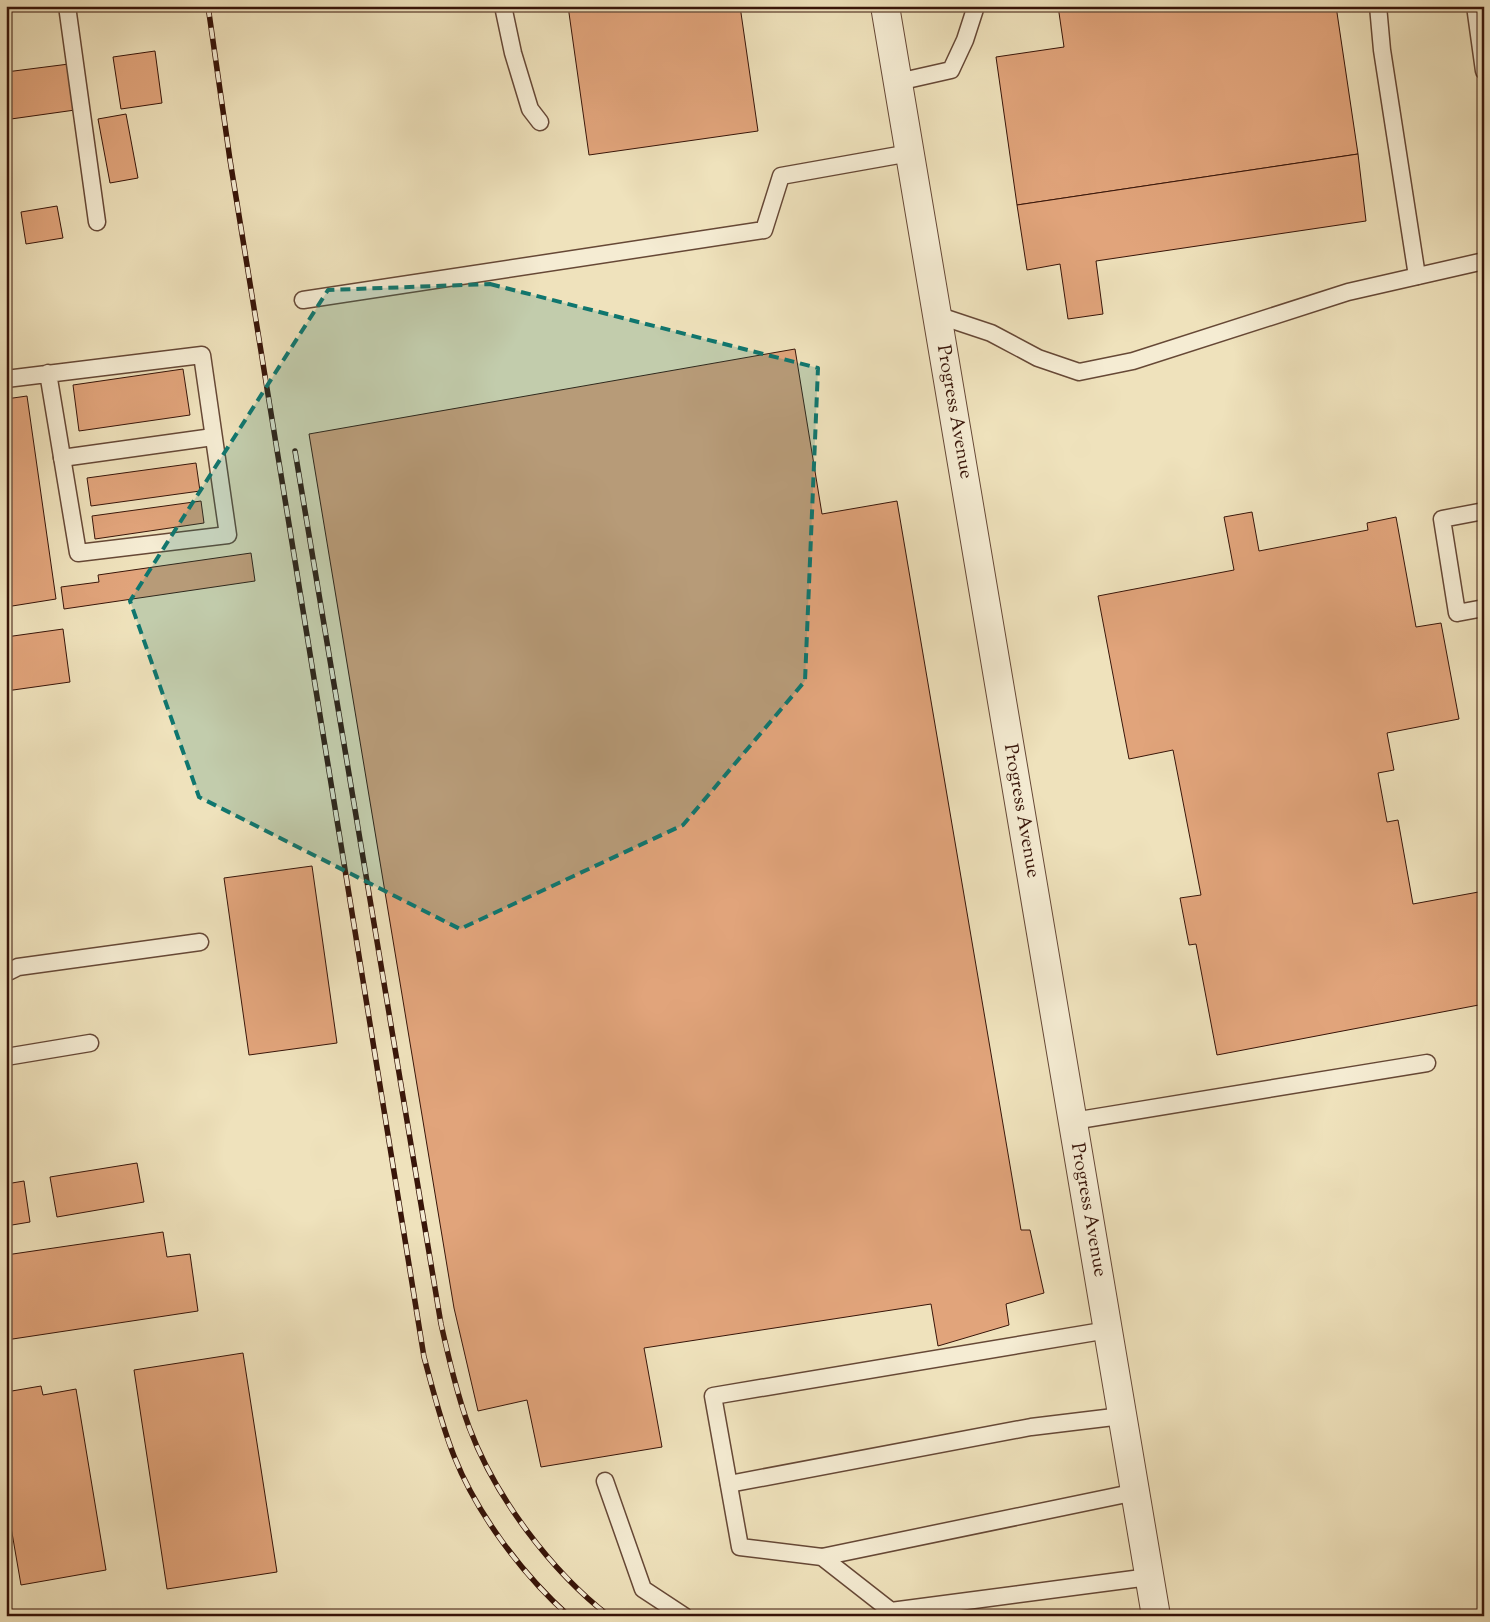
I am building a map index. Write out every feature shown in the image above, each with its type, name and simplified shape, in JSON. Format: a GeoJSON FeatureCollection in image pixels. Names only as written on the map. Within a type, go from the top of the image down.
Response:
{"type":"FeatureCollection","features":[{"type":"Feature","properties":{"kind":"street","name":"Progress Avenue"},"geometry":{"type":"LineString","coordinates":[[885,6],[1156,1616]]}},
{"type":"Feature","properties":{"kind":"lane"},"geometry":{"type":"LineString","coordinates":[[67,6],[97,222]]}},
{"type":"Feature","properties":{"kind":"lane"},"geometry":{"type":"LineString","coordinates":[[503,6],[513,53],[530,108],[540,122]]}},
{"type":"Feature","properties":{"kind":"lane"},"geometry":{"type":"LineString","coordinates":[[898,82],[951,70],[965,40],[976,6]]}},
{"type":"Feature","properties":{"kind":"lane"},"geometry":{"type":"LineString","coordinates":[[1378,6],[1382,50],[1417,276]]}},
{"type":"Feature","properties":{"kind":"lane"},"geometry":{"type":"LineString","coordinates":[[1475,6],[1484,71]]}},
{"type":"Feature","properties":{"kind":"lane"},"geometry":{"type":"LineString","coordinates":[[303,300],[764,230],[781,176],[910,153]]}},
{"type":"Feature","properties":{"kind":"lane"},"geometry":{"type":"LineString","coordinates":[[938,315],[991,333],[1038,358],[1079,372],[1133,361],[1348,292],[1484,261]]}},
{"type":"Feature","properties":{"kind":"lane"},"geometry":{"type":"LineString","coordinates":[[6,379],[202,355],[228,535],[78,553],[48,374]]}},
{"type":"Feature","properties":{"kind":"lane"},"geometry":{"type":"LineString","coordinates":[[62,458],[213,437]]}},
{"type":"Feature","properties":{"kind":"lane"},"geometry":{"type":"LineString","coordinates":[[1484,511],[1442,518],[1457,613],[1484,608]]}},
{"type":"Feature","properties":{"kind":"lane"},"geometry":{"type":"LineString","coordinates":[[6,973],[18,967],[200,942]]}},
{"type":"Feature","properties":{"kind":"lane"},"geometry":{"type":"LineString","coordinates":[[6,1057],[90,1043]]}},
{"type":"Feature","properties":{"kind":"lane"},"geometry":{"type":"LineString","coordinates":[[1073,1121],[1427,1063]]}},
{"type":"Feature","properties":{"kind":"lane"},"geometry":{"type":"LineString","coordinates":[[1108,1330],[713,1396],[740,1547],[822,1557],[1136,1492]]}},
{"type":"Feature","properties":{"kind":"lane"},"geometry":{"type":"LineString","coordinates":[[729,1484],[1031,1426],[1122,1416]]}},
{"type":"Feature","properties":{"kind":"lane"},"geometry":{"type":"LineString","coordinates":[[605,1481],[643,1589],[684,1616]]}},
{"type":"Feature","properties":{"kind":"lane"},"geometry":{"type":"LineString","coordinates":[[822,1557],[891,1611],[1150,1577]]}},
{"type":"Feature","properties":{"kind":"highlighted area"},"geometry":{"type":"Polygon","coordinates":[[[490,284],[818,368],[805,681],[683,825],[460,929],[199,797],[130,601],[328,290],[490,284]]]}},
{"type":"Feature","properties":{"kind":"building"},"geometry":{"type":"Polygon","coordinates":[[[568,6],[740,6],[758,131],[589,155],[568,6]]]}},
{"type":"Feature","properties":{"kind":"building"},"geometry":{"type":"Polygon","coordinates":[[[1058,6],[1336,6],[1358,154],[1017,205],[996,57],[1064,47],[1058,6]]]}},
{"type":"Feature","properties":{"kind":"building"},"geometry":{"type":"Polygon","coordinates":[[[155,51],[162,103],[121,109],[113,57],[155,51]]]}},
{"type":"Feature","properties":{"kind":"building"},"geometry":{"type":"Polygon","coordinates":[[[69,64],[75,110],[11,119],[6,72],[69,64]]]}},
{"type":"Feature","properties":{"kind":"building"},"geometry":{"type":"Polygon","coordinates":[[[126,114],[138,178],[110,183],[98,119],[126,114]]]}},
{"type":"Feature","properties":{"kind":"building"},"geometry":{"type":"Polygon","coordinates":[[[1358,154],[1366,221],[1096,261],[1103,314],[1068,319],[1060,264],[1027,270],[1017,205],[1358,154]]]}},
{"type":"Feature","properties":{"kind":"building"},"geometry":{"type":"Polygon","coordinates":[[[57,206],[63,238],[26,244],[21,212],[57,206]]]}},
{"type":"Feature","properties":{"kind":"building"},"geometry":{"type":"Polygon","coordinates":[[[795,349],[822,514],[897,501],[1021,1230],[1030,1230],[1044,1293],[1006,1304],[1009,1325],[938,1346],[931,1304],[644,1348],[662,1447],[541,1467],[527,1400],[478,1411],[454,1308],[309,434],[795,349]]]}},
{"type":"Feature","properties":{"kind":"building"},"geometry":{"type":"Polygon","coordinates":[[[183,369],[190,415],[79,431],[73,385],[183,369]]]}},
{"type":"Feature","properties":{"kind":"building"},"geometry":{"type":"Polygon","coordinates":[[[27,396],[56,599],[6,607],[6,399],[27,396]]]}},
{"type":"Feature","properties":{"kind":"building"},"geometry":{"type":"Polygon","coordinates":[[[196,463],[200,491],[91,506],[87,478],[196,463]]]}},
{"type":"Feature","properties":{"kind":"building"},"geometry":{"type":"Polygon","coordinates":[[[201,501],[204,523],[95,539],[92,516],[201,501]]]}},
{"type":"Feature","properties":{"kind":"building"},"geometry":{"type":"Polygon","coordinates":[[[1252,512],[1259,551],[1368,530],[1367,523],[1396,517],[1416,627],[1441,623],[1459,719],[1387,733],[1394,770],[1378,773],[1387,822],[1398,820],[1413,904],[1484,891],[1484,1004],[1217,1055],[1196,944],[1189,945],[1180,898],[1201,895],[1173,750],[1129,759],[1098,596],[1234,570],[1224,517],[1252,512]]]}},
{"type":"Feature","properties":{"kind":"building"},"geometry":{"type":"Polygon","coordinates":[[[251,553],[255,581],[64,609],[61,587],[99,582],[98,575],[251,553]]]}},
{"type":"Feature","properties":{"kind":"building"},"geometry":{"type":"Polygon","coordinates":[[[63,629],[70,682],[6,691],[6,637],[63,629]]]}},
{"type":"Feature","properties":{"kind":"building"},"geometry":{"type":"Polygon","coordinates":[[[312,866],[337,1043],[249,1055],[224,878],[312,866]]]}},
{"type":"Feature","properties":{"kind":"building"},"geometry":{"type":"Polygon","coordinates":[[[137,1163],[144,1202],[57,1217],[50,1177],[137,1163]]]}},
{"type":"Feature","properties":{"kind":"building"},"geometry":{"type":"Polygon","coordinates":[[[24,1181],[30,1222],[6,1226],[6,1184],[24,1181]]]}},
{"type":"Feature","properties":{"kind":"building"},"geometry":{"type":"Polygon","coordinates":[[[163,1232],[167,1257],[190,1254],[198,1311],[6,1340],[6,1255],[163,1232]]]}},
{"type":"Feature","properties":{"kind":"building"},"geometry":{"type":"Polygon","coordinates":[[[243,1353],[277,1572],[167,1589],[134,1370],[243,1353]]]}},
{"type":"Feature","properties":{"kind":"building"},"geometry":{"type":"Polygon","coordinates":[[[41,1386],[43,1395],[76,1389],[106,1570],[21,1585],[6,1498],[6,1392],[41,1386]]]}},
{"type":"Feature","properties":{"kind":"railway"},"geometry":{"type":"LineString","coordinates":[[208,6],[230,160],[424,1357],[449,1444],[475,1500],[502,1542],[518,1562],[569,1616]]}},
{"type":"Feature","properties":{"kind":"railway"},"geometry":{"type":"LineString","coordinates":[[295,451],[441,1324],[453,1376],[469,1427],[480,1453],[509,1506],[546,1555],[587,1598],[609,1616]]}}]}
